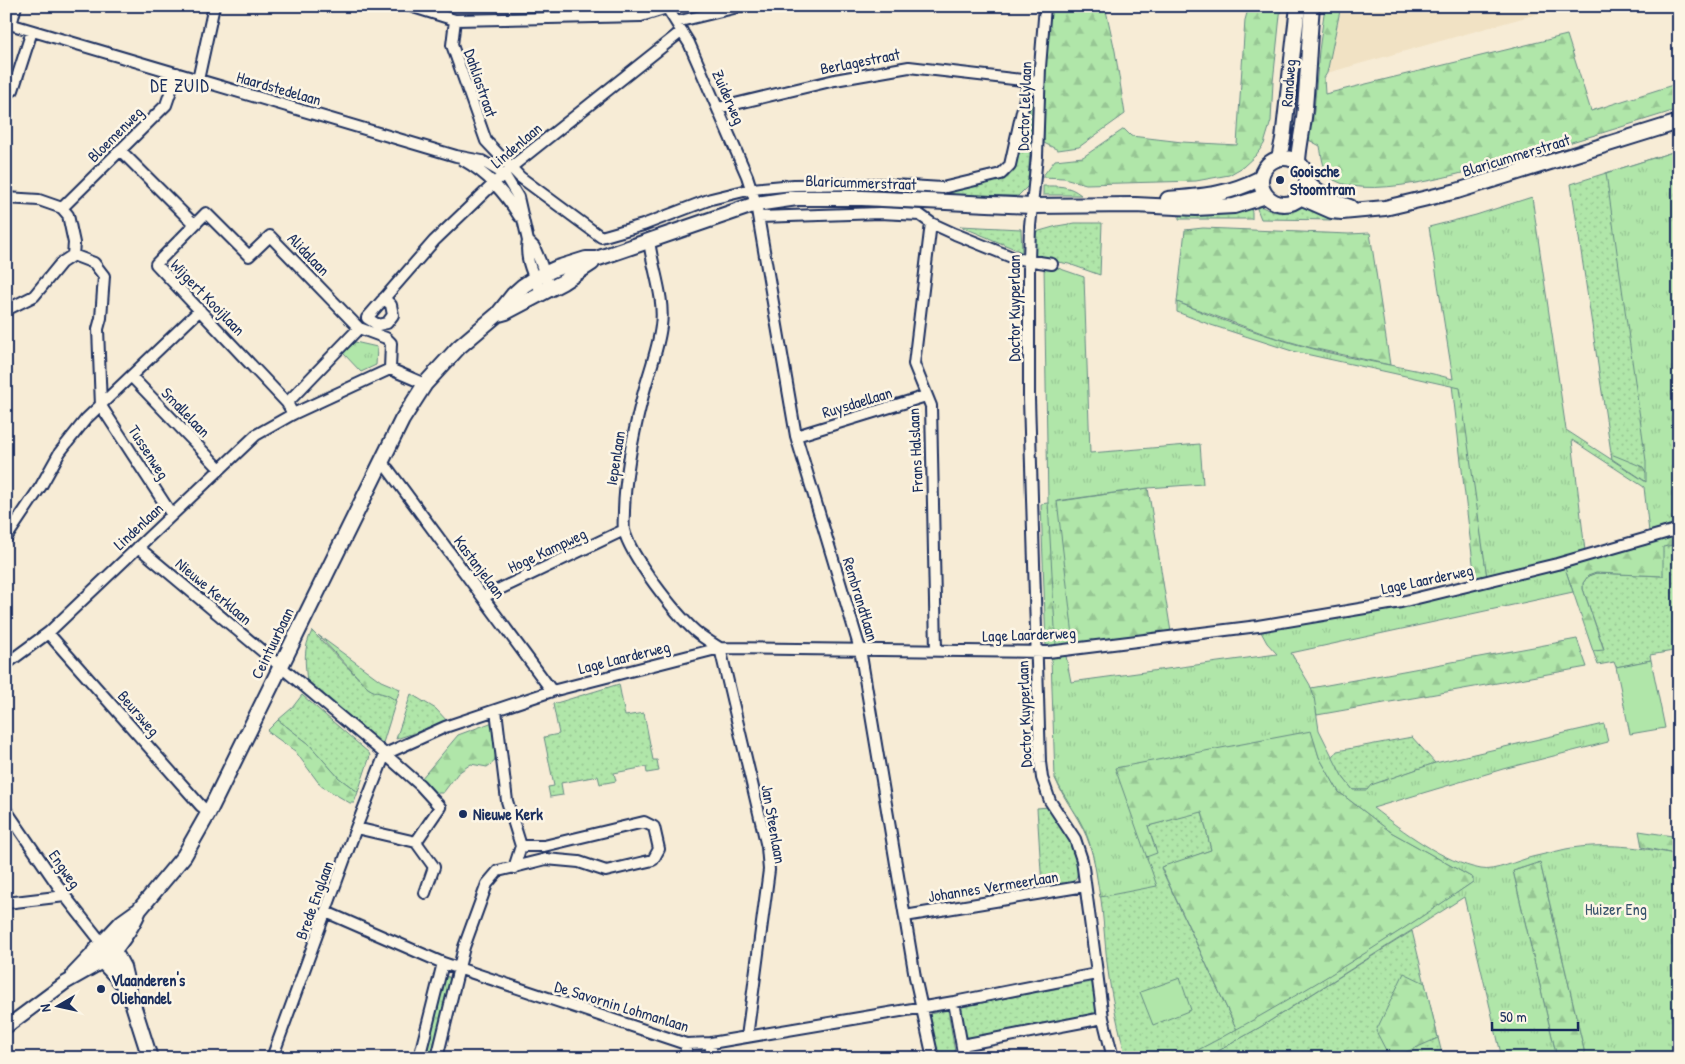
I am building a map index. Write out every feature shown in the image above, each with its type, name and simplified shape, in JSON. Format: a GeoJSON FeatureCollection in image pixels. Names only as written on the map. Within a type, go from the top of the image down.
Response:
{"type":"FeatureCollection","features":[{"type":"Feature","properties":{"kind":"main road","name":"Randweg"},"geometry":{"type":"LineString","coordinates":[[1279,158],[1283,139],[1298,6]]}},
{"type":"Feature","properties":{"kind":"main road","name":"Randweg"},"geometry":{"type":"LineString","coordinates":[[1298,162],[1305,110],[1312,6]]}},
{"type":"Feature","properties":{"kind":"main road","name":"Blaricummerstraat"},"geometry":{"type":"LineString","coordinates":[[1300,197],[1332,211],[1342,212],[1385,208],[1457,191],[1679,122]]}},
{"type":"Feature","properties":{"kind":"main road"},"geometry":{"type":"LineString","coordinates":[[1279,158],[1287,158],[1298,162],[1306,174],[1307,182],[1306,190],[1300,197],[1286,204],[1279,203],[1266,196],[1262,188],[1261,178],[1266,165],[1279,158]]}},
{"type":"Feature","properties":{"kind":"main road","name":"Blaricummerstraat"},"geometry":{"type":"LineString","coordinates":[[1135,205],[1157,200],[1215,195],[1244,186],[1261,178]]}},
{"type":"Feature","properties":{"kind":"main road","name":"Blaricummerstraat"},"geometry":{"type":"LineString","coordinates":[[1307,182],[1321,194],[1342,205],[1361,210]]}},
{"type":"Feature","properties":{"kind":"main road","name":"Blaricummerstraat"},"geometry":{"type":"LineString","coordinates":[[425,384],[459,347],[498,314],[513,295],[540,276],[557,268],[586,259],[596,258],[648,240],[797,198],[862,198],[1032,206],[1135,205],[1196,208],[1234,206],[1266,196]]}},
{"type":"Feature","properties":{"kind":"main road","name":"Blaricummerstraat"},"geometry":{"type":"LineString","coordinates":[[498,314],[506,312],[546,291],[577,273],[596,258]]}},
{"type":"Feature","properties":{"kind":"main road","name":"Ceintuurbaan"},"geometry":{"type":"LineString","coordinates":[[103,952],[136,920],[139,910],[184,856],[209,812],[402,420],[425,384]]}},
{"type":"Feature","properties":{"kind":"main road"},"geometry":{"type":"LineString","coordinates":[[103,952],[129,992],[150,1058]]}},
{"type":"Feature","properties":{"kind":"street"},"geometry":{"type":"LineString","coordinates":[[9,24],[16,6]]}},
{"type":"Feature","properties":{"kind":"street"},"geometry":{"type":"LineString","coordinates":[[198,80],[214,6]]}},
{"type":"Feature","properties":{"kind":"street"},"geometry":{"type":"LineString","coordinates":[[410,6],[455,20],[641,16],[667,7]]}},
{"type":"Feature","properties":{"kind":"street"},"geometry":{"type":"LineString","coordinates":[[676,22],[742,6]]}},
{"type":"Feature","properties":{"kind":"street","name":"Doctor Lelylaan"},"geometry":{"type":"LineString","coordinates":[[1032,206],[1037,156],[1039,82],[1046,6]]}},
{"type":"Feature","properties":{"kind":"street","name":"Zuiderweg"},"geometry":{"type":"LineString","coordinates":[[667,7],[689,43],[752,189],[758,210]]}},
{"type":"Feature","properties":{"kind":"street","name":"Dahliastraat"},"geometry":{"type":"LineString","coordinates":[[455,20],[452,45],[486,141]]}},
{"type":"Feature","properties":{"kind":"street","name":"Haardstedelaan"},"geometry":{"type":"LineString","coordinates":[[9,24],[456,156],[482,161],[520,177],[601,237]]}},
{"type":"Feature","properties":{"kind":"street"},"geometry":{"type":"LineString","coordinates":[[6,94],[13,90],[32,31]]}},
{"type":"Feature","properties":{"kind":"street","name":"Lindenlaan"},"geometry":{"type":"LineString","coordinates":[[384,298],[434,241],[507,171],[682,31]]}},
{"type":"Feature","properties":{"kind":"street","name":"Berlagestraat"},"geometry":{"type":"LineString","coordinates":[[718,108],[835,80],[909,67],[1039,82]]}},
{"type":"Feature","properties":{"kind":"street","name":"Bloemenweg"},"geometry":{"type":"LineString","coordinates":[[62,208],[166,105],[177,74]]}},
{"type":"Feature","properties":{"kind":"street","name":"Blaricummerstraat"},"geometry":{"type":"LineString","coordinates":[[601,237],[643,225],[711,199],[752,189],[794,185],[877,184],[942,188],[1001,174],[1010,165],[1027,88],[1039,82]]}},
{"type":"Feature","properties":{"kind":"street","name":"Haardstedelaan"},"geometry":{"type":"LineString","coordinates":[[486,141],[507,171],[518,197],[528,241],[527,249],[546,291]]}},
{"type":"Feature","properties":{"kind":"street"},"geometry":{"type":"LineString","coordinates":[[120,150],[194,224]]}},
{"type":"Feature","properties":{"kind":"street","name":"Haardstedelaan"},"geometry":{"type":"LineString","coordinates":[[456,156],[480,170],[495,183],[510,201],[523,223]]}},
{"type":"Feature","properties":{"kind":"street"},"geometry":{"type":"LineString","coordinates":[[6,198],[39,200],[62,208],[68,215],[74,243],[72,255],[61,263],[34,296],[6,310]]}},
{"type":"Feature","properties":{"kind":"street","name":"Doctor Kuyperlaan"},"geometry":{"type":"LineString","coordinates":[[1032,206],[1029,261],[1030,398],[1040,762],[1042,778],[1050,801],[1075,839],[1082,860],[1096,974],[1103,1018],[1113,1058]]}},
{"type":"Feature","properties":{"kind":"street","name":"Blaricummerstraat"},"geometry":{"type":"LineString","coordinates":[[758,210],[880,213],[920,216],[931,223],[1014,258],[1052,264]]}},
{"type":"Feature","properties":{"kind":"street","name":"Rembrandtlaan"},"geometry":{"type":"LineString","coordinates":[[758,210],[796,436],[860,649],[915,977],[923,1006],[933,1058]]}},
{"type":"Feature","properties":{"kind":"street","name":"Alidalaan"},"geometry":{"type":"LineString","coordinates":[[194,224],[206,213],[249,256],[270,236],[359,328]]}},
{"type":"Feature","properties":{"kind":"street","name":"Frans Halslaan"},"geometry":{"type":"LineString","coordinates":[[931,223],[914,364],[931,406],[936,650]]}},
{"type":"Feature","properties":{"kind":"street","name":"Wijgert Kooijlaan"},"geometry":{"type":"LineString","coordinates":[[194,224],[156,264],[287,402]]}},
{"type":"Feature","properties":{"kind":"street","name":"Iepenlaan"},"geometry":{"type":"LineString","coordinates":[[648,240],[660,292],[662,324],[633,439],[624,492],[624,530],[637,558],[659,589],[696,632],[720,648]]}},
{"type":"Feature","properties":{"kind":"street"},"geometry":{"type":"LineString","coordinates":[[72,255],[94,264],[104,276],[101,318],[98,328],[101,406]]}},
{"type":"Feature","properties":{"kind":"street"},"geometry":{"type":"LineString","coordinates":[[6,538],[41,486],[60,452],[86,420],[200,310]]}},
{"type":"Feature","properties":{"kind":"street"},"geometry":{"type":"LineString","coordinates":[[293,414],[287,402],[359,328],[386,338],[391,343],[390,369],[425,384]]}},
{"type":"Feature","properties":{"kind":"street","name":"Lindenlaan"},"geometry":{"type":"LineString","coordinates":[[6,664],[48,633],[256,435],[293,414],[390,369]]}},
{"type":"Feature","properties":{"kind":"street","name":"Smallelaan"},"geometry":{"type":"LineString","coordinates":[[131,376],[220,469]]}},
{"type":"Feature","properties":{"kind":"street"},"geometry":{"type":"LineString","coordinates":[[99,381],[105,386],[118,389]]}},
{"type":"Feature","properties":{"kind":"street","name":"Ruysdaellaan"},"geometry":{"type":"LineString","coordinates":[[796,436],[926,396]]}},
{"type":"Feature","properties":{"kind":"street","name":"Tussenweg"},"geometry":{"type":"LineString","coordinates":[[101,406],[172,515]]}},
{"type":"Feature","properties":{"kind":"street","name":"Kastanjelaan"},"geometry":{"type":"LineString","coordinates":[[381,463],[388,469],[552,691]]}},
{"type":"Feature","properties":{"kind":"street","name":"Hoge Kampweg"},"geometry":{"type":"LineString","coordinates":[[483,597],[624,530]]}},
{"type":"Feature","properties":{"kind":"street","name":"Lage Laarderweg"},"geometry":{"type":"LineString","coordinates":[[385,754],[445,727],[552,691],[720,648],[1037,652],[1258,626],[1401,602],[1557,564],[1679,530]]}},
{"type":"Feature","properties":{"kind":"street","name":"Nieuwe Kerklaan"},"geometry":{"type":"LineString","coordinates":[[138,547],[420,785],[440,807],[416,842]]}},
{"type":"Feature","properties":{"kind":"street","name":"Beursweg"},"geometry":{"type":"LineString","coordinates":[[48,633],[201,806],[209,812]]}},
{"type":"Feature","properties":{"kind":"street","name":"Jan Steenlaan"},"geometry":{"type":"LineString","coordinates":[[720,648],[766,847],[769,870],[747,1037]]}},
{"type":"Feature","properties":{"kind":"street"},"geometry":{"type":"LineString","coordinates":[[496,710],[507,801],[521,846],[514,868]]}},
{"type":"Feature","properties":{"kind":"street","name":"Brede Englaan"},"geometry":{"type":"LineString","coordinates":[[272,1058],[385,754]]}},
{"type":"Feature","properties":{"kind":"street","name":"Engweg"},"geometry":{"type":"LineString","coordinates":[[6,810],[103,952]]}},
{"type":"Feature","properties":{"kind":"street"},"geometry":{"type":"LineString","coordinates":[[437,1058],[464,947],[487,884],[498,871],[546,859],[579,862],[606,871],[653,860],[659,849],[654,827],[644,822],[544,846],[521,846]]}},
{"type":"Feature","properties":{"kind":"street"},"geometry":{"type":"LineString","coordinates":[[356,828],[416,842],[434,867],[425,893]]}},
{"type":"Feature","properties":{"kind":"street"},"geometry":{"type":"LineString","coordinates":[[544,846],[546,859]]}},
{"type":"Feature","properties":{"kind":"street","name":"Johannes Vermeerlaan"},"geometry":{"type":"LineString","coordinates":[[905,916],[1085,886]]}},
{"type":"Feature","properties":{"kind":"street"},"geometry":{"type":"LineString","coordinates":[[6,902],[65,896]]}},
{"type":"Feature","properties":{"kind":"street","name":"De Savornin Lohmanlaan"},"geometry":{"type":"LineString","coordinates":[[326,912],[443,963],[686,1044],[712,1043],[954,1002]]}},
{"type":"Feature","properties":{"kind":"street","name":"Ceintuurbaan"},"geometry":{"type":"LineString","coordinates":[[6,1027],[103,952]]}},
{"type":"Feature","properties":{"kind":"street"},"geometry":{"type":"LineString","coordinates":[[419,1058],[443,963]]}},
{"type":"Feature","properties":{"kind":"street"},"geometry":{"type":"LineString","coordinates":[[964,1058],[954,1002],[1096,974]]}},
{"type":"Feature","properties":{"kind":"street"},"geometry":{"type":"LineString","coordinates":[[962,1045],[1103,1018]]}},
{"type":"Feature","properties":{"kind":"street"},"geometry":{"type":"LineString","coordinates":[[711,1058],[712,1043]]}},
{"type":"Feature","properties":{"kind":"street"},"geometry":{"type":"LineString","coordinates":[[686,1044],[686,1058]]}},
{"type":"Feature","properties":{"kind":"shaded area"},"geometry":{"type":"Polygon","coordinates":[[[1342,6],[1543,6],[1544,12],[1327,73],[1342,6]]]}},
{"type":"Feature","properties":{"kind":"green space"},"geometry":{"type":"Polygon","coordinates":[[[1049,6],[1105,6],[1115,51],[1125,114],[1079,147],[1058,150],[1044,143],[1045,62],[1049,6]]]}},
{"type":"Feature","properties":{"kind":"green space"},"geometry":{"type":"Polygon","coordinates":[[[1249,6],[1281,6],[1271,121],[1264,144],[1256,155],[1243,167],[1229,175],[1196,181],[1086,184],[1064,178],[1042,177],[1055,160],[1083,157],[1124,129],[1131,136],[1182,142],[1237,145],[1245,20],[1249,6]]]}},
{"type":"Feature","properties":{"kind":"green space"},"geometry":{"type":"Polygon","coordinates":[[[1325,6],[1341,6],[1327,73],[1324,78],[1325,94],[1567,35],[1591,111],[1679,83],[1679,109],[1564,144],[1429,181],[1375,187],[1352,186],[1334,180],[1327,174],[1320,146],[1307,139],[1314,111],[1325,6]]]}},
{"type":"Feature","properties":{"kind":"green space"},"geometry":{"type":"Polygon","coordinates":[[[1033,95],[1028,186],[1018,196],[931,195],[1008,177],[1015,167],[1033,95]]]}},
{"type":"Feature","properties":{"kind":"green space"},"geometry":{"type":"Polygon","coordinates":[[[1679,150],[1679,502],[1612,459],[1571,184],[1679,150]]]}},
{"type":"Feature","properties":{"kind":"green space"},"geometry":{"type":"Polygon","coordinates":[[[1679,150],[1679,523],[1649,532],[1644,487],[1572,440],[1585,551],[1487,577],[1460,388],[1292,351],[1177,312],[1177,302],[1243,327],[1328,353],[1453,379],[1429,227],[1476,215],[1532,197],[1566,430],[1646,482],[1646,461],[1606,173],[1679,150]]]}},
{"type":"Feature","properties":{"kind":"green space"},"geometry":{"type":"Polygon","coordinates":[[[1043,186],[1068,188],[1081,195],[1043,195],[1043,186]]]}},
{"type":"Feature","properties":{"kind":"green space"},"geometry":{"type":"Polygon","coordinates":[[[1303,205],[1338,220],[1261,219],[1256,206],[1271,211],[1284,212],[1303,205]]]}},
{"type":"Feature","properties":{"kind":"green space"},"geometry":{"type":"Polygon","coordinates":[[[1250,207],[1252,219],[1179,219],[1179,213],[1250,207]]]}},
{"type":"Feature","properties":{"kind":"green space"},"geometry":{"type":"Polygon","coordinates":[[[1075,223],[1102,223],[1100,275],[1069,264],[1036,258],[1034,253],[1036,232],[1075,223]]]}},
{"type":"Feature","properties":{"kind":"green space"},"geometry":{"type":"Polygon","coordinates":[[[960,226],[1021,229],[1022,252],[960,226]]]}},
{"type":"Feature","properties":{"kind":"green space"},"geometry":{"type":"Polygon","coordinates":[[[1203,228],[1349,234],[1370,233],[1390,365],[1312,348],[1270,336],[1177,302],[1185,230],[1203,228]]]}},
{"type":"Feature","properties":{"kind":"green space"},"geometry":{"type":"Polygon","coordinates":[[[1044,265],[1084,277],[1090,453],[1200,444],[1203,484],[1148,488],[1057,501],[1074,644],[1056,646],[1048,502],[1044,265]]]}},
{"type":"Feature","properties":{"kind":"green space"},"geometry":{"type":"Polygon","coordinates":[[[355,342],[377,347],[376,365],[361,372],[343,353],[355,342]]]}},
{"type":"Feature","properties":{"kind":"green space"},"geometry":{"type":"Polygon","coordinates":[[[1452,385],[1461,388],[1487,577],[1475,580],[1452,385]]]}},
{"type":"Feature","properties":{"kind":"green space"},"geometry":{"type":"Polygon","coordinates":[[[1611,454],[1643,467],[1654,487],[1612,459],[1611,454]]]}},
{"type":"Feature","properties":{"kind":"green space"},"geometry":{"type":"Polygon","coordinates":[[[1148,488],[1171,632],[1046,647],[1041,504],[1148,488]]]}},
{"type":"Feature","properties":{"kind":"green space"},"geometry":{"type":"Polygon","coordinates":[[[1679,534],[1679,650],[1650,655],[1651,660],[1616,667],[1614,662],[1598,665],[1593,651],[1604,649],[1583,589],[1583,583],[1588,576],[1596,573],[1663,576],[1652,543],[1679,534]]]}},
{"type":"Feature","properties":{"kind":"green space"},"geometry":{"type":"Polygon","coordinates":[[[1679,534],[1679,544],[1663,547],[1663,576],[1596,573],[1588,576],[1583,583],[1583,589],[1604,650],[1593,651],[1565,568],[1679,534]]]}},
{"type":"Feature","properties":{"kind":"green space","name":"Huizer Eng"},"geometry":{"type":"Polygon","coordinates":[[[1565,568],[1573,592],[1291,653],[1310,685],[1314,697],[1319,730],[1342,776],[1353,790],[1367,790],[1371,785],[1435,763],[1604,724],[1608,742],[1503,769],[1373,808],[1410,836],[1438,853],[1452,860],[1481,869],[1499,867],[1566,849],[1594,846],[1637,848],[1679,855],[1679,1058],[1586,1058],[1540,862],[1513,871],[1557,1058],[1502,1058],[1464,897],[1262,1026],[1206,1058],[1183,1058],[1257,1018],[1367,952],[1473,882],[1473,878],[1391,832],[1339,792],[1319,757],[1311,731],[1115,768],[1157,886],[1100,897],[1094,862],[1087,837],[1081,822],[1055,778],[1051,658],[1066,656],[1071,682],[1277,654],[1267,643],[1261,632],[1430,600],[1565,568]]]}},
{"type":"Feature","properties":{"kind":"green space"},"geometry":{"type":"Polygon","coordinates":[[[312,631],[368,688],[396,701],[383,743],[378,743],[307,682],[306,650],[312,631]]]}},
{"type":"Feature","properties":{"kind":"green space"},"geometry":{"type":"Polygon","coordinates":[[[318,635],[381,681],[400,689],[396,701],[368,688],[318,635]]]}},
{"type":"Feature","properties":{"kind":"green space"},"geometry":{"type":"Polygon","coordinates":[[[1577,639],[1587,667],[1317,715],[1311,688],[1577,639]]]}},
{"type":"Feature","properties":{"kind":"green space"},"geometry":{"type":"Polygon","coordinates":[[[1651,660],[1665,728],[1630,734],[1616,667],[1651,660]]]}},
{"type":"Feature","properties":{"kind":"green space"},"geometry":{"type":"Polygon","coordinates":[[[1298,682],[1319,757],[1339,792],[1391,832],[1473,878],[1473,882],[1357,959],[1237,1030],[1161,867],[1211,850],[1202,812],[1148,826],[1157,853],[1138,860],[1114,766],[1298,682]]]}},
{"type":"Feature","properties":{"kind":"green space"},"geometry":{"type":"Polygon","coordinates":[[[619,684],[625,716],[644,713],[653,760],[657,760],[659,771],[647,773],[646,767],[614,773],[616,781],[600,784],[598,776],[561,783],[563,795],[550,797],[548,787],[554,786],[544,737],[559,734],[553,704],[619,684]]]}},
{"type":"Feature","properties":{"kind":"green space"},"geometry":{"type":"Polygon","coordinates":[[[411,694],[436,709],[448,722],[396,739],[411,694]]]}},
{"type":"Feature","properties":{"kind":"green space"},"geometry":{"type":"Polygon","coordinates":[[[302,695],[369,753],[370,756],[358,792],[339,778],[308,743],[278,720],[292,708],[302,695]]]}},
{"type":"Feature","properties":{"kind":"green space"},"geometry":{"type":"Polygon","coordinates":[[[278,720],[308,743],[339,778],[358,792],[354,803],[350,803],[321,786],[295,751],[267,731],[278,720]]]}},
{"type":"Feature","properties":{"kind":"green space"},"geometry":{"type":"Polygon","coordinates":[[[493,722],[496,754],[494,762],[487,767],[471,764],[458,773],[443,793],[435,793],[421,779],[458,735],[493,722]]]}},
{"type":"Feature","properties":{"kind":"green space"},"geometry":{"type":"Polygon","coordinates":[[[1412,737],[1435,763],[1372,785],[1367,790],[1353,790],[1342,776],[1332,758],[1337,751],[1412,737]]]}},
{"type":"Feature","properties":{"kind":"green space"},"geometry":{"type":"Polygon","coordinates":[[[1055,778],[1148,826],[1202,811],[1211,850],[1161,868],[1237,1030],[1183,1058],[1126,1058],[1110,982],[1100,892],[1094,861],[1083,828],[1055,778]]]}},
{"type":"Feature","properties":{"kind":"green space"},"geometry":{"type":"Polygon","coordinates":[[[1049,807],[1063,828],[1074,850],[1077,873],[1076,878],[1070,883],[1042,887],[1037,808],[1049,807]]]}},
{"type":"Feature","properties":{"kind":"green space"},"geometry":{"type":"Polygon","coordinates":[[[1639,831],[1679,837],[1679,855],[1642,847],[1639,831]]]}},
{"type":"Feature","properties":{"kind":"green space"},"geometry":{"type":"Polygon","coordinates":[[[1540,862],[1586,1058],[1557,1058],[1513,871],[1540,862]]]}},
{"type":"Feature","properties":{"kind":"green space"},"geometry":{"type":"Polygon","coordinates":[[[1412,931],[1443,1058],[1206,1058],[1262,1026],[1412,931]]]}},
{"type":"Feature","properties":{"kind":"green space"},"geometry":{"type":"Polygon","coordinates":[[[1404,973],[1425,983],[1438,1038],[1390,1058],[1376,1031],[1404,973]]]}},
{"type":"Feature","properties":{"kind":"green space"},"geometry":{"type":"Polygon","coordinates":[[[445,976],[449,977],[450,981],[431,1058],[424,1058],[445,976]]]}},
{"type":"Feature","properties":{"kind":"green space"},"geometry":{"type":"Polygon","coordinates":[[[1180,978],[1191,1010],[1153,1025],[1140,992],[1180,978]]]}},
{"type":"Feature","properties":{"kind":"green space"},"geometry":{"type":"Polygon","coordinates":[[[1092,982],[1100,1016],[965,1039],[959,1007],[1092,982]]]}},
{"type":"Feature","properties":{"kind":"green space"},"geometry":{"type":"Polygon","coordinates":[[[948,1010],[956,1058],[937,1058],[930,1014],[948,1010]]]}},
{"type":"Feature","properties":{"kind":"place","name":"Gooische Stoomtram"},"geometry":{"type":"Point","coordinates":[1280,180]}},
{"type":"Feature","properties":{"kind":"place","name":"Nieuwe Kerk"},"geometry":{"type":"Point","coordinates":[463,814]}},
{"type":"Feature","properties":{"kind":"place","name":"Vlaanderen's Oliehandel"},"geometry":{"type":"Point","coordinates":[101,989]}},
{"type":"Feature","properties":{"kind":"district","name":"DE ZUID"},"geometry":{"type":"Point","coordinates":[180,86]}}]}
